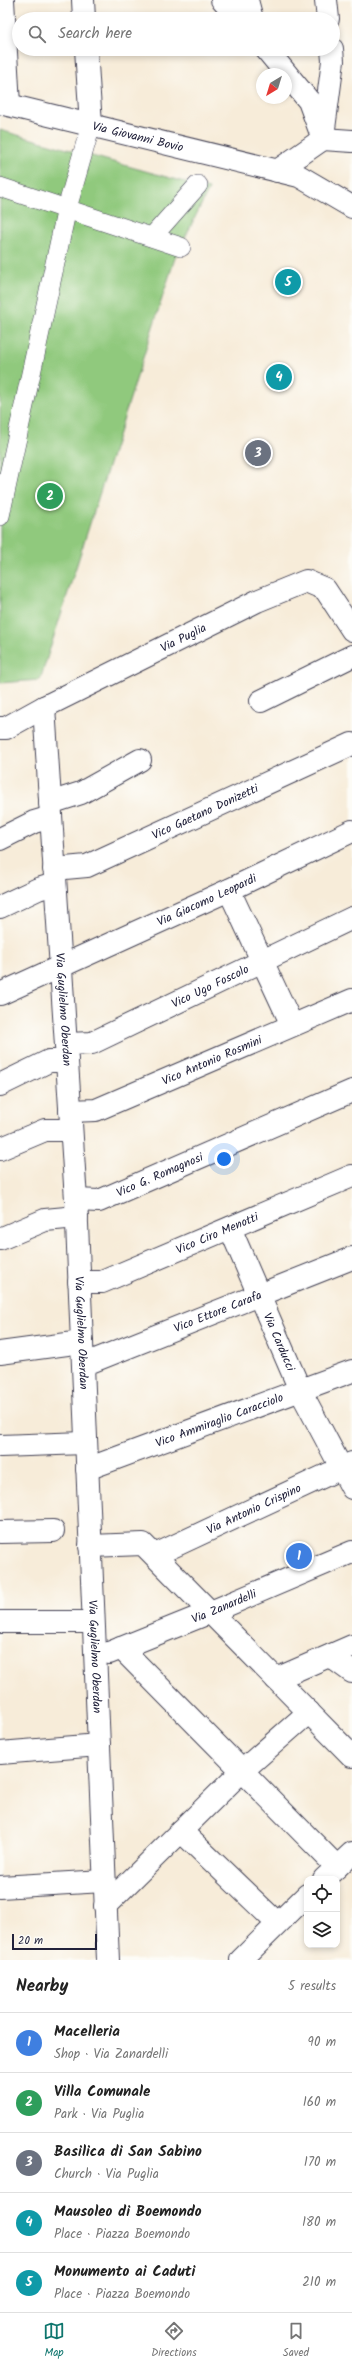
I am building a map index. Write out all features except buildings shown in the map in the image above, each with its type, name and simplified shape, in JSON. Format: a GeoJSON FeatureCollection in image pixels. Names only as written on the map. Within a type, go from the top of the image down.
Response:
{"type":"FeatureCollection","features":[{"type":"Feature","properties":{"kind":"street"},"geometry":{"type":"LineString","coordinates":[[3,0],[4,104]]}},
{"type":"Feature","properties":{"kind":"street"},"geometry":{"type":"LineString","coordinates":[[82,0],[83,12]]}},
{"type":"Feature","properties":{"kind":"street"},"geometry":{"type":"LineString","coordinates":[[222,0],[233,12]]}},
{"type":"Feature","properties":{"kind":"street"},"geometry":{"type":"LineString","coordinates":[[248,0],[251,12]]}},
{"type":"Feature","properties":{"kind":"street"},"geometry":{"type":"LineString","coordinates":[[326,0],[327,12]]}},
{"type":"Feature","properties":{"kind":"street"},"geometry":{"type":"LineString","coordinates":[[0,516],[67,208],[91,125],[86,56]]}},
{"type":"Feature","properties":{"kind":"street"},"geometry":{"type":"LineString","coordinates":[[272,56],[309,101],[323,139]]}},
{"type":"Feature","properties":{"kind":"street"},"geometry":{"type":"LineString","coordinates":[[323,139],[333,56]]}},
{"type":"Feature","properties":{"kind":"street","name":"Via Giovanni Bovio"},"geometry":{"type":"LineString","coordinates":[[4,104],[299,176],[352,206]]}},
{"type":"Feature","properties":{"kind":"street"},"geometry":{"type":"LineString","coordinates":[[277,171],[323,139],[352,140]]}},
{"type":"Feature","properties":{"kind":"street"},"geometry":{"type":"LineString","coordinates":[[152,237],[198,185]]}},
{"type":"Feature","properties":{"kind":"street"},"geometry":{"type":"LineString","coordinates":[[0,187],[181,247]]}},
{"type":"Feature","properties":{"kind":"street","name":"Via Puglia"},"geometry":{"type":"LineString","coordinates":[[0,728],[6,728],[44,707],[257,601],[306,581],[325,589],[352,630]]}},
{"type":"Feature","properties":{"kind":"street"},"geometry":{"type":"LineString","coordinates":[[261,701],[352,656]]}},
{"type":"Feature","properties":{"kind":"street","name":"Via Guglielmo Oberdan"},"geometry":{"type":"LineString","coordinates":[[44,707],[76,1208],[108,1960]]}},
{"type":"Feature","properties":{"kind":"street","name":"Vico Gaetano Donizetti"},"geometry":{"type":"LineString","coordinates":[[0,907],[38,889],[55,876],[87,866],[352,744]]}},
{"type":"Feature","properties":{"kind":"street"},"geometry":{"type":"LineString","coordinates":[[0,839],[34,822],[50,810],[140,760]]}},
{"type":"Feature","properties":{"kind":"street","name":"Via Giacomo Leopardi"},"geometry":{"type":"LineString","coordinates":[[0,994],[61,966],[86,957],[352,831]]}},
{"type":"Feature","properties":{"kind":"street"},"geometry":{"type":"LineString","coordinates":[[229,890],[292,1025]]}},
{"type":"Feature","properties":{"kind":"street","name":"Vico Ugo Foscolo"},"geometry":{"type":"LineString","coordinates":[[0,1085],[49,1062],[66,1052],[92,1043],[352,918]]}},
{"type":"Feature","properties":{"kind":"street","name":"Vico Antonio Rosmini"},"geometry":{"type":"LineString","coordinates":[[0,1149],[71,1121],[352,1000]]}},
{"type":"Feature","properties":{"kind":"street","name":"Vico G. Romagnosi"},"geometry":{"type":"LineString","coordinates":[[0,1239],[76,1208],[99,1201],[352,1090]]}},
{"type":"Feature","properties":{"kind":"street","name":"Vico Ciro Menotti"},"geometry":{"type":"LineString","coordinates":[[79,1282],[102,1282],[352,1176]]}},
{"type":"Feature","properties":{"kind":"street","name":"Via Carducci"},"geometry":{"type":"LineString","coordinates":[[230,1228],[300,1390],[347,1465]]}},
{"type":"Feature","properties":{"kind":"street","name":"Vico Ettore Carafa"},"geometry":{"type":"LineString","coordinates":[[83,1365],[352,1258]]}},
{"type":"Feature","properties":{"kind":"street"},"geometry":{"type":"LineString","coordinates":[[0,1353],[82,1342]]}},
{"type":"Feature","properties":{"kind":"street","name":"Vico Ammiraglio Caracciolo"},"geometry":{"type":"LineString","coordinates":[[87,1469],[352,1371]]}},
{"type":"Feature","properties":{"kind":"street"},"geometry":{"type":"LineString","coordinates":[[0,1446],[85,1443]]}},
{"type":"Feature","properties":{"kind":"street"},"geometry":{"type":"LineString","coordinates":[[347,1465],[352,1488]]}},
{"type":"Feature","properties":{"kind":"street","name":"Via Antonio Crispino"},"geometry":{"type":"LineString","coordinates":[[155,1555],[347,1465]]}},
{"type":"Feature","properties":{"kind":"street"},"geometry":{"type":"LineString","coordinates":[[0,1532],[53,1531]]}},
{"type":"Feature","properties":{"kind":"street"},"geometry":{"type":"LineString","coordinates":[[90,1546],[143,1544],[352,1756]]}},
{"type":"Feature","properties":{"kind":"street","name":"Via Zanardelli"},"geometry":{"type":"LineString","coordinates":[[95,1658],[211,1612],[352,1552]]}},
{"type":"Feature","properties":{"kind":"street"},"geometry":{"type":"LineString","coordinates":[[0,1622],[93,1622]]}},
{"type":"Feature","properties":{"kind":"street"},"geometry":{"type":"LineString","coordinates":[[276,1679],[352,1646]]}},
{"type":"Feature","properties":{"kind":"street"},"geometry":{"type":"LineString","coordinates":[[121,1648],[338,1866]]}},
{"type":"Feature","properties":{"kind":"street"},"geometry":{"type":"LineString","coordinates":[[330,1656],[352,1672]]}},
{"type":"Feature","properties":{"kind":"street"},"geometry":{"type":"LineString","coordinates":[[105,1906],[242,1771],[309,1712]]}},
{"type":"Feature","properties":{"kind":"street"},"geometry":{"type":"LineString","coordinates":[[0,1753],[98,1745]]}},
{"type":"Feature","properties":{"kind":"street"},"geometry":{"type":"LineString","coordinates":[[181,1831],[277,1923]]}},
{"type":"Feature","properties":{"kind":"street"},"geometry":{"type":"LineString","coordinates":[[0,1887],[104,1881]]}},
{"type":"Feature","properties":{"kind":"street"},"geometry":{"type":"LineString","coordinates":[[241,1960],[304,1898]]}},
{"type":"Feature","properties":{"kind":"green space"},"geometry":{"type":"Polygon","coordinates":[[[0,130],[209,189],[175,258],[40,680],[0,683],[0,130]]]}},
{"type":"Feature","properties":{"kind":"place","name":"Monumento ai Caduti"},"geometry":{"type":"Point","coordinates":[288,282]}},
{"type":"Feature","properties":{"kind":"place","name":"Mausoleo di Boemondo"},"geometry":{"type":"Point","coordinates":[279,377]}},
{"type":"Feature","properties":{"kind":"place","name":"Basilica di San Sabino"},"geometry":{"type":"Point","coordinates":[258,453]}},
{"type":"Feature","properties":{"kind":"place","name":"Villa Comunale"},"geometry":{"type":"Point","coordinates":[50,496]}},
{"type":"Feature","properties":{"kind":"place","name":"Macelleria"},"geometry":{"type":"Point","coordinates":[299,1556]}}]}
